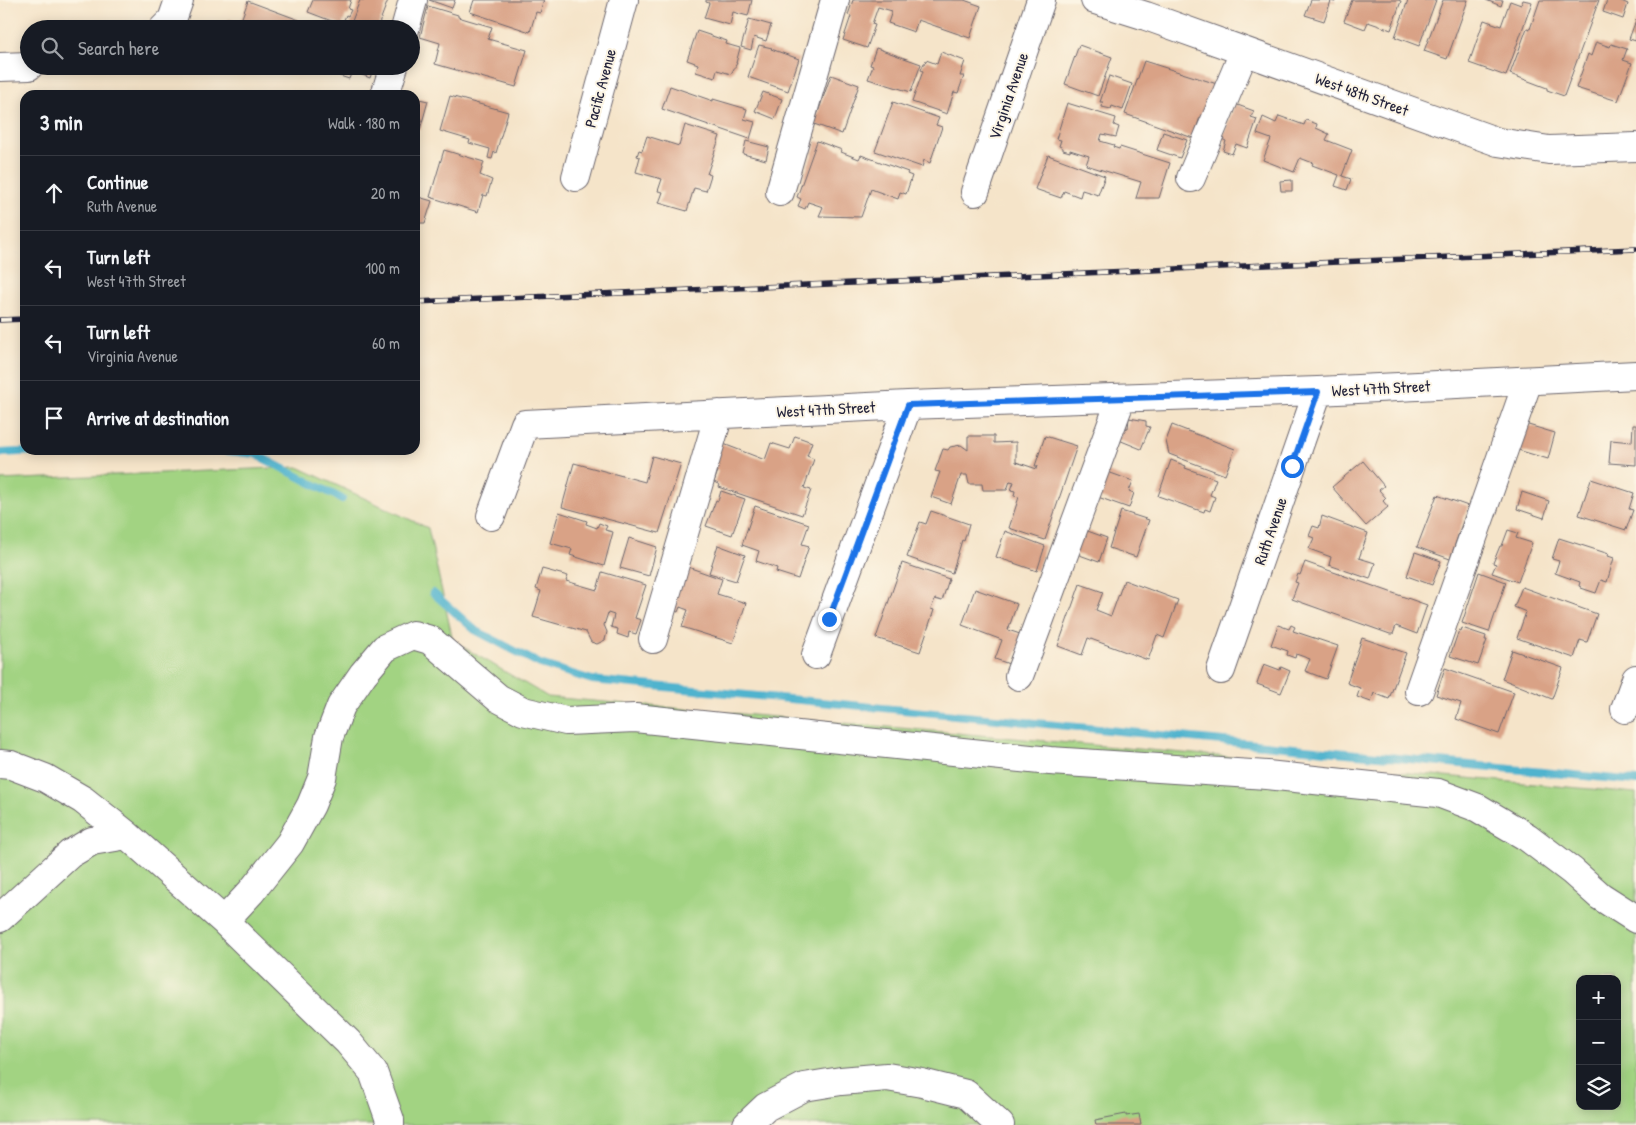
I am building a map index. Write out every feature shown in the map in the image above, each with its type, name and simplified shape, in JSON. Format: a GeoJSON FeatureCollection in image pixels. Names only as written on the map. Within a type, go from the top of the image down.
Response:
{"type":"FeatureCollection","features":[{"type":"Feature","properties":{"kind":"street"},"geometry":{"type":"LineString","coordinates":[[172,20],[179,0]]}},
{"type":"Feature","properties":{"kind":"street"},"geometry":{"type":"LineString","coordinates":[[407,20],[413,0]]}},
{"type":"Feature","properties":{"kind":"street","name":"Pacific Avenue"},"geometry":{"type":"LineString","coordinates":[[576,177],[624,0]]}},
{"type":"Feature","properties":{"kind":"street"},"geometry":{"type":"LineString","coordinates":[[780,192],[834,0]]}},
{"type":"Feature","properties":{"kind":"street","name":"Virginia Avenue"},"geometry":{"type":"LineString","coordinates":[[975,192],[1041,0]]}},
{"type":"Feature","properties":{"kind":"street","name":"West 48th Street"},"geometry":{"type":"LineString","coordinates":[[1096,0],[1149,8],[1244,52],[1498,142],[1549,150],[1636,147]]}},
{"type":"Feature","properties":{"kind":"street"},"geometry":{"type":"LineString","coordinates":[[1191,178],[1244,52]]}},
{"type":"Feature","properties":{"kind":"street"},"geometry":{"type":"LineString","coordinates":[[0,67],[20,66]]}},
{"type":"Feature","properties":{"kind":"street"},"geometry":{"type":"LineString","coordinates":[[387,90],[392,75]]}},
{"type":"Feature","properties":{"kind":"street","name":"West 47th Street"},"geometry":{"type":"LineString","coordinates":[[491,516],[526,424],[908,405],[1318,392],[1636,375]]}},
{"type":"Feature","properties":{"kind":"street"},"geometry":{"type":"LineString","coordinates":[[1419,691],[1528,381]]}},
{"type":"Feature","properties":{"kind":"street","name":"Ruth Avenue"},"geometry":{"type":"LineString","coordinates":[[1221,670],[1318,392]]}},
{"type":"Feature","properties":{"kind":"street"},"geometry":{"type":"LineString","coordinates":[[1019,676],[1121,399]]}},
{"type":"Feature","properties":{"kind":"street"},"geometry":{"type":"LineString","coordinates":[[816,654],[908,405]]}},
{"type":"Feature","properties":{"kind":"street"},"geometry":{"type":"LineString","coordinates":[[653,639],[719,414]]}},
{"type":"Feature","properties":{"kind":"street"},"geometry":{"type":"LineString","coordinates":[[224,921],[251,892],[290,843],[311,805],[322,778],[329,737],[341,706],[384,648],[413,635],[430,640],[498,698],[523,710],[566,721],[635,718],[1050,762],[1267,775],[1438,793],[1478,808],[1527,837],[1572,871],[1600,896],[1636,919]]}},
{"type":"Feature","properties":{"kind":"street"},"geometry":{"type":"LineString","coordinates":[[1625,709],[1636,678]]}},
{"type":"Feature","properties":{"kind":"street"},"geometry":{"type":"LineString","coordinates":[[0,764],[11,765],[45,778],[83,800],[127,835],[224,921],[348,1042],[373,1072],[390,1120],[390,1125]]}},
{"type":"Feature","properties":{"kind":"street"},"geometry":{"type":"LineString","coordinates":[[0,918],[70,854],[92,841],[127,835]]}},
{"type":"Feature","properties":{"kind":"street"},"geometry":{"type":"LineString","coordinates":[[747,1125],[766,1108],[804,1087],[886,1077],[922,1083],[966,1094],[1000,1125]]}},
{"type":"Feature","properties":{"kind":"green space"},"geometry":{"type":"Polygon","coordinates":[[[298,467],[428,528],[453,641],[548,697],[1636,793],[1636,1125],[0,1125],[0,480],[298,467]]]}},
{"type":"Feature","properties":{"kind":"building"},"geometry":{"type":"Polygon","coordinates":[[[313,0],[351,0],[348,9],[351,10],[344,20],[329,20],[308,12],[313,0]]]}},
{"type":"Feature","properties":{"kind":"building"},"geometry":{"type":"Polygon","coordinates":[[[360,0],[388,0],[380,20],[352,20],[360,0]]]}},
{"type":"Feature","properties":{"kind":"building"},"geometry":{"type":"Polygon","coordinates":[[[429,0],[455,0],[452,8],[429,0]]]}},
{"type":"Feature","properties":{"kind":"building"},"geometry":{"type":"Polygon","coordinates":[[[474,0],[544,0],[540,13],[536,12],[530,32],[470,12],[474,0]]]}},
{"type":"Feature","properties":{"kind":"building"},"geometry":{"type":"Polygon","coordinates":[[[706,0],[752,0],[748,16],[733,12],[730,25],[704,18],[709,3],[706,0]]]}},
{"type":"Feature","properties":{"kind":"building"},"geometry":{"type":"Polygon","coordinates":[[[853,0],[964,0],[981,6],[970,38],[918,20],[914,32],[888,23],[892,11],[878,7],[872,24],[875,25],[867,48],[843,40],[851,16],[848,15],[853,0]]]}},
{"type":"Feature","properties":{"kind":"building"},"geometry":{"type":"Polygon","coordinates":[[[1311,0],[1335,0],[1335,2],[1331,1],[1324,21],[1305,15],[1311,0]]]}},
{"type":"Feature","properties":{"kind":"building"},"geometry":{"type":"Polygon","coordinates":[[[1352,0],[1401,1],[1391,30],[1368,22],[1365,29],[1344,21],[1352,0]]]}},
{"type":"Feature","properties":{"kind":"building"},"geometry":{"type":"Polygon","coordinates":[[[1408,0],[1436,0],[1419,46],[1395,37],[1408,0]]]}},
{"type":"Feature","properties":{"kind":"building"},"geometry":{"type":"Polygon","coordinates":[[[1443,0],[1468,0],[1447,59],[1424,51],[1443,0]]]}},
{"type":"Feature","properties":{"kind":"building"},"geometry":{"type":"Polygon","coordinates":[[[1486,0],[1503,0],[1501,6],[1486,0]]]}},
{"type":"Feature","properties":{"kind":"building"},"geometry":{"type":"Polygon","coordinates":[[[1523,0],[1532,2],[1506,76],[1469,63],[1484,20],[1501,26],[1510,1],[1521,5],[1523,0]]]}},
{"type":"Feature","properties":{"kind":"building"},"geometry":{"type":"Polygon","coordinates":[[[1540,0],[1599,0],[1564,96],[1510,74],[1527,28],[1530,29],[1540,0]]]}},
{"type":"Feature","properties":{"kind":"building"},"geometry":{"type":"Polygon","coordinates":[[[1607,0],[1619,0],[1628,4],[1623,19],[1603,12],[1607,0]]]}},
{"type":"Feature","properties":{"kind":"building"},"geometry":{"type":"Polygon","coordinates":[[[248,1],[299,20],[241,20],[248,1]]]}},
{"type":"Feature","properties":{"kind":"building"},"geometry":{"type":"Polygon","coordinates":[[[428,6],[492,27],[488,39],[527,50],[516,87],[435,64],[440,43],[420,37],[428,6]]]}},
{"type":"Feature","properties":{"kind":"building"},"geometry":{"type":"Polygon","coordinates":[[[749,19],[771,25],[766,41],[754,37],[751,50],[741,47],[749,19]]]}},
{"type":"Feature","properties":{"kind":"building"},"geometry":{"type":"Polygon","coordinates":[[[1636,20],[1636,41],[1629,39],[1636,20]]]}},
{"type":"Feature","properties":{"kind":"building"},"geometry":{"type":"Polygon","coordinates":[[[697,31],[727,41],[726,44],[740,48],[737,63],[731,74],[717,70],[715,78],[696,72],[698,64],[687,60],[697,31]]]}},
{"type":"Feature","properties":{"kind":"building"},"geometry":{"type":"Polygon","coordinates":[[[1596,42],[1610,47],[1611,44],[1627,49],[1623,60],[1632,63],[1618,101],[1576,88],[1588,54],[1591,56],[1596,42]]]}},
{"type":"Feature","properties":{"kind":"building"},"geometry":{"type":"Polygon","coordinates":[[[759,45],[799,59],[788,91],[748,77],[759,45]]]}},
{"type":"Feature","properties":{"kind":"building"},"geometry":{"type":"Polygon","coordinates":[[[1079,45],[1112,57],[1098,96],[1065,84],[1079,45]]]}},
{"type":"Feature","properties":{"kind":"building"},"geometry":{"type":"Polygon","coordinates":[[[876,48],[921,64],[911,92],[868,79],[873,66],[870,65],[876,48]]]}},
{"type":"Feature","properties":{"kind":"building"},"geometry":{"type":"Polygon","coordinates":[[[941,52],[965,61],[960,76],[964,76],[958,93],[954,92],[947,114],[912,102],[924,63],[926,60],[937,64],[941,52]]]}},
{"type":"Feature","properties":{"kind":"building"},"geometry":{"type":"Polygon","coordinates":[[[1144,61],[1217,84],[1206,119],[1200,117],[1193,138],[1125,114],[1144,61]]]}},
{"type":"Feature","properties":{"kind":"building"},"geometry":{"type":"Polygon","coordinates":[[[337,75],[350,75],[349,79],[337,75]]]}},
{"type":"Feature","properties":{"kind":"building"},"geometry":{"type":"Polygon","coordinates":[[[831,75],[859,85],[842,134],[814,124],[831,75]]]}},
{"type":"Feature","properties":{"kind":"building"},"geometry":{"type":"Polygon","coordinates":[[[1109,76],[1132,84],[1123,110],[1112,106],[1111,109],[1102,107],[1103,102],[1100,102],[1109,76]]]}},
{"type":"Feature","properties":{"kind":"building"},"geometry":{"type":"Polygon","coordinates":[[[670,86],[713,101],[713,99],[747,109],[744,119],[755,122],[750,139],[662,109],[670,86]]]}},
{"type":"Feature","properties":{"kind":"building"},"geometry":{"type":"Polygon","coordinates":[[[763,92],[782,99],[775,119],[755,111],[763,92]]]}},
{"type":"Feature","properties":{"kind":"building"},"geometry":{"type":"Polygon","coordinates":[[[450,96],[508,112],[496,153],[494,152],[492,159],[488,158],[490,149],[469,143],[470,140],[440,131],[450,96]]]}},
{"type":"Feature","properties":{"kind":"building"},"geometry":{"type":"Polygon","coordinates":[[[420,99],[428,101],[420,130],[420,99]]]}},
{"type":"Feature","properties":{"kind":"building"},"geometry":{"type":"Polygon","coordinates":[[[893,102],[939,118],[936,125],[942,127],[930,163],[924,160],[922,167],[875,151],[893,102]]]}},
{"type":"Feature","properties":{"kind":"building"},"geometry":{"type":"Polygon","coordinates":[[[1067,103],[1116,118],[1114,125],[1119,127],[1116,137],[1102,134],[1100,141],[1114,145],[1113,147],[1119,149],[1120,147],[1170,163],[1159,198],[1136,198],[1141,182],[1086,165],[1089,156],[1070,150],[1070,152],[1063,150],[1059,146],[1061,140],[1056,139],[1067,103]]]}},
{"type":"Feature","properties":{"kind":"building"},"geometry":{"type":"Polygon","coordinates":[[[1235,104],[1254,111],[1251,117],[1257,119],[1247,148],[1236,144],[1232,154],[1223,151],[1226,141],[1222,139],[1235,104]]]}},
{"type":"Feature","properties":{"kind":"building"},"geometry":{"type":"Polygon","coordinates":[[[1279,116],[1304,125],[1306,120],[1317,124],[1316,128],[1329,134],[1326,140],[1352,150],[1342,176],[1351,179],[1347,190],[1335,186],[1339,175],[1312,165],[1313,163],[1300,158],[1294,172],[1263,160],[1271,139],[1257,134],[1263,117],[1276,123],[1279,116]]]}},
{"type":"Feature","properties":{"kind":"building"},"geometry":{"type":"Polygon","coordinates":[[[685,125],[720,136],[707,174],[711,175],[706,191],[694,188],[687,211],[659,203],[663,192],[658,191],[662,179],[636,172],[640,157],[637,156],[639,150],[642,151],[647,136],[679,146],[685,125]]]}},
{"type":"Feature","properties":{"kind":"building"},"geometry":{"type":"Polygon","coordinates":[[[1163,132],[1187,140],[1180,158],[1157,150],[1163,132]]]}},
{"type":"Feature","properties":{"kind":"building"},"geometry":{"type":"Polygon","coordinates":[[[746,141],[769,147],[766,160],[743,154],[746,141]]]}},
{"type":"Feature","properties":{"kind":"building"},"geometry":{"type":"Polygon","coordinates":[[[817,141],[842,150],[841,152],[859,159],[861,155],[908,172],[907,174],[912,176],[906,194],[900,192],[898,199],[871,189],[861,217],[819,216],[823,207],[808,202],[805,209],[798,206],[801,199],[797,197],[817,141]]]}},
{"type":"Feature","properties":{"kind":"building"},"geometry":{"type":"Polygon","coordinates":[[[444,150],[484,162],[480,175],[492,180],[487,196],[483,195],[478,212],[430,197],[444,150]]]}},
{"type":"Feature","properties":{"kind":"building"},"geometry":{"type":"Polygon","coordinates":[[[1048,155],[1105,176],[1098,195],[1082,190],[1080,197],[1064,191],[1061,198],[1035,189],[1048,155]]]}},
{"type":"Feature","properties":{"kind":"building"},"geometry":{"type":"Polygon","coordinates":[[[1292,180],[1292,191],[1281,191],[1280,181],[1292,180]]]}},
{"type":"Feature","properties":{"kind":"building"},"geometry":{"type":"Polygon","coordinates":[[[420,197],[432,201],[425,223],[420,223],[420,197]]]}},
{"type":"Feature","properties":{"kind":"building"},"geometry":{"type":"Polygon","coordinates":[[[1129,418],[1146,421],[1146,426],[1150,427],[1141,449],[1114,438],[1118,429],[1128,428],[1129,418]]]}},
{"type":"Feature","properties":{"kind":"building"},"geometry":{"type":"Polygon","coordinates":[[[1525,424],[1555,433],[1548,459],[1518,450],[1525,424]]]}},
{"type":"Feature","properties":{"kind":"building"},"geometry":{"type":"Polygon","coordinates":[[[1172,425],[1235,449],[1225,475],[1169,454],[1166,441],[1172,425]]]}},
{"type":"Feature","properties":{"kind":"building"},"geometry":{"type":"Polygon","coordinates":[[[1633,425],[1636,425],[1636,465],[1609,463],[1611,440],[1632,442],[1633,425]]]}},
{"type":"Feature","properties":{"kind":"building"},"geometry":{"type":"Polygon","coordinates":[[[795,436],[812,442],[807,456],[814,459],[804,488],[811,490],[802,515],[719,487],[720,485],[714,482],[718,471],[712,469],[721,443],[765,460],[771,443],[790,449],[795,436]]]}},
{"type":"Feature","properties":{"kind":"building"},"geometry":{"type":"Polygon","coordinates":[[[968,436],[994,436],[994,443],[1016,442],[1016,462],[1037,469],[1038,466],[1035,466],[1045,436],[1077,446],[1045,540],[1009,528],[1019,497],[1014,496],[1015,491],[1011,490],[1014,482],[1010,481],[1007,490],[983,490],[982,484],[969,484],[967,475],[961,475],[951,504],[931,497],[940,472],[935,471],[943,449],[948,450],[950,447],[961,445],[968,450],[968,436]]]}},
{"type":"Feature","properties":{"kind":"building"},"geometry":{"type":"Polygon","coordinates":[[[652,456],[681,464],[659,533],[562,507],[574,463],[645,482],[652,456]]]}},
{"type":"Feature","properties":{"kind":"building"},"geometry":{"type":"Polygon","coordinates":[[[1171,460],[1186,466],[1185,468],[1216,479],[1210,495],[1215,497],[1210,511],[1205,509],[1204,512],[1158,496],[1171,460]]]}},
{"type":"Feature","properties":{"kind":"building"},"geometry":{"type":"Polygon","coordinates":[[[1363,461],[1384,486],[1379,490],[1386,498],[1383,501],[1388,507],[1366,526],[1332,487],[1363,461]]]}},
{"type":"Feature","properties":{"kind":"building"},"geometry":{"type":"Polygon","coordinates":[[[1105,471],[1133,481],[1129,491],[1134,493],[1129,508],[1095,496],[1105,471]]]}},
{"type":"Feature","properties":{"kind":"building"},"geometry":{"type":"Polygon","coordinates":[[[1591,479],[1634,493],[1629,509],[1633,510],[1626,530],[1579,515],[1591,479]]]}},
{"type":"Feature","properties":{"kind":"building"},"geometry":{"type":"Polygon","coordinates":[[[721,491],[745,499],[732,535],[706,526],[721,491]]]}},
{"type":"Feature","properties":{"kind":"building"},"geometry":{"type":"Polygon","coordinates":[[[1522,492],[1549,501],[1544,518],[1517,509],[1522,492]]]}},
{"type":"Feature","properties":{"kind":"building"},"geometry":{"type":"Polygon","coordinates":[[[1437,495],[1468,506],[1450,559],[1417,547],[1437,495]]]}},
{"type":"Feature","properties":{"kind":"building"},"geometry":{"type":"Polygon","coordinates":[[[755,506],[809,524],[802,544],[809,546],[798,579],[776,572],[777,568],[756,561],[759,551],[742,545],[755,506]]]}},
{"type":"Feature","properties":{"kind":"building"},"geometry":{"type":"Polygon","coordinates":[[[931,511],[969,524],[952,573],[907,557],[920,522],[926,524],[931,511]]]}},
{"type":"Feature","properties":{"kind":"building"},"geometry":{"type":"Polygon","coordinates":[[[1121,511],[1149,520],[1136,557],[1109,548],[1121,511]]]}},
{"type":"Feature","properties":{"kind":"building"},"geometry":{"type":"Polygon","coordinates":[[[559,512],[587,521],[586,524],[597,528],[599,523],[607,526],[605,530],[613,532],[604,566],[570,555],[572,549],[550,543],[559,512]]]}},
{"type":"Feature","properties":{"kind":"building"},"geometry":{"type":"Polygon","coordinates":[[[1322,516],[1368,533],[1359,558],[1375,563],[1370,579],[1329,565],[1331,557],[1309,549],[1314,538],[1309,536],[1313,526],[1319,528],[1322,516]]]}},
{"type":"Feature","properties":{"kind":"building"},"geometry":{"type":"Polygon","coordinates":[[[1082,529],[1107,538],[1099,562],[1074,553],[1082,529]]]}},
{"type":"Feature","properties":{"kind":"building"},"geometry":{"type":"Polygon","coordinates":[[[1508,530],[1518,533],[1516,538],[1532,543],[1518,582],[1492,573],[1496,564],[1493,563],[1508,530]]]}},
{"type":"Feature","properties":{"kind":"building"},"geometry":{"type":"Polygon","coordinates":[[[1005,531],[1045,546],[1037,571],[996,557],[1005,531]]]}},
{"type":"Feature","properties":{"kind":"building"},"geometry":{"type":"Polygon","coordinates":[[[629,538],[657,547],[649,576],[620,568],[629,538]]]}},
{"type":"Feature","properties":{"kind":"building"},"geometry":{"type":"Polygon","coordinates":[[[1559,538],[1609,554],[1608,556],[1614,558],[1607,582],[1601,580],[1596,593],[1581,588],[1579,586],[1580,582],[1555,573],[1559,561],[1552,559],[1559,538]]]}},
{"type":"Feature","properties":{"kind":"building"},"geometry":{"type":"Polygon","coordinates":[[[718,545],[745,555],[736,581],[709,573],[718,545]]]}},
{"type":"Feature","properties":{"kind":"building"},"geometry":{"type":"Polygon","coordinates":[[[1415,552],[1441,561],[1432,585],[1407,576],[1415,552]]]}},
{"type":"Feature","properties":{"kind":"building"},"geometry":{"type":"Polygon","coordinates":[[[1305,562],[1427,605],[1417,634],[1396,626],[1393,634],[1390,634],[1292,599],[1298,583],[1295,582],[1305,562]]]}},
{"type":"Feature","properties":{"kind":"building"},"geometry":{"type":"Polygon","coordinates":[[[902,563],[949,579],[942,601],[935,599],[931,609],[934,610],[920,652],[876,638],[902,563]]]}},
{"type":"Feature","properties":{"kind":"building"},"geometry":{"type":"Polygon","coordinates":[[[685,566],[722,579],[717,594],[746,603],[733,643],[682,627],[688,610],[680,607],[678,612],[671,610],[685,566]]]}},
{"type":"Feature","properties":{"kind":"building"},"geometry":{"type":"Polygon","coordinates":[[[542,569],[568,576],[566,581],[597,590],[602,572],[646,585],[635,618],[641,620],[636,634],[629,632],[628,638],[617,634],[618,629],[611,627],[614,615],[608,613],[604,625],[607,632],[605,640],[597,644],[591,642],[586,632],[533,617],[541,591],[536,589],[542,569]]]}},
{"type":"Feature","properties":{"kind":"building"},"geometry":{"type":"Polygon","coordinates":[[[1479,572],[1506,582],[1489,632],[1462,623],[1479,572]]]}},
{"type":"Feature","properties":{"kind":"building"},"geometry":{"type":"Polygon","coordinates":[[[1124,580],[1178,600],[1164,638],[1157,635],[1148,660],[1088,638],[1082,655],[1058,646],[1080,584],[1103,592],[1096,610],[1111,616],[1124,580]]]}},
{"type":"Feature","properties":{"kind":"building"},"geometry":{"type":"Polygon","coordinates":[[[1522,587],[1597,614],[1587,642],[1580,640],[1574,658],[1517,638],[1526,612],[1514,607],[1522,587]]]}},
{"type":"Feature","properties":{"kind":"building"},"geometry":{"type":"Polygon","coordinates":[[[975,589],[1017,604],[1008,630],[1023,635],[1012,665],[995,659],[1002,640],[962,625],[975,589]]]}},
{"type":"Feature","properties":{"kind":"building"},"geometry":{"type":"Polygon","coordinates":[[[1278,625],[1289,629],[1291,625],[1295,627],[1293,631],[1338,646],[1326,679],[1305,671],[1310,659],[1296,654],[1295,658],[1287,655],[1288,651],[1271,645],[1278,625]]]}},
{"type":"Feature","properties":{"kind":"building"},"geometry":{"type":"Polygon","coordinates":[[[1462,628],[1486,636],[1485,640],[1487,640],[1478,665],[1450,656],[1459,630],[1461,631],[1462,628]]]}},
{"type":"Feature","properties":{"kind":"building"},"geometry":{"type":"Polygon","coordinates":[[[1362,638],[1406,653],[1389,699],[1374,693],[1371,702],[1357,697],[1360,688],[1347,683],[1362,638]]]}},
{"type":"Feature","properties":{"kind":"building"},"geometry":{"type":"Polygon","coordinates":[[[1512,650],[1563,668],[1552,699],[1502,679],[1512,650]]]}},
{"type":"Feature","properties":{"kind":"building"},"geometry":{"type":"Polygon","coordinates":[[[1264,664],[1280,670],[1281,667],[1290,671],[1281,693],[1257,684],[1264,664]]]}},
{"type":"Feature","properties":{"kind":"building"},"geometry":{"type":"Polygon","coordinates":[[[1445,668],[1514,692],[1499,734],[1456,719],[1461,703],[1436,695],[1445,668]]]}},
{"type":"Feature","properties":{"kind":"building"},"geometry":{"type":"Polygon","coordinates":[[[1126,1114],[1126,1116],[1139,1114],[1141,1125],[1096,1125],[1095,1120],[1126,1114]]]}},
{"type":"Feature","properties":{"kind":"waterway"},"geometry":{"type":"LineString","coordinates":[[0,453],[20,452]]}},
{"type":"Feature","properties":{"kind":"waterway"},"geometry":{"type":"LineString","coordinates":[[257,455],[342,499]]}},
{"type":"Feature","properties":{"kind":"waterway"},"geometry":{"type":"LineString","coordinates":[[433,593],[475,630],[540,664],[592,680],[1636,781]]}},
{"type":"Feature","properties":{"kind":"railway"},"geometry":{"type":"LineString","coordinates":[[420,302],[1636,249]]}},
{"type":"Feature","properties":{"kind":"railway"},"geometry":{"type":"LineString","coordinates":[[0,320],[20,319]]}},
{"type":"Feature","properties":{"kind":"route"},"geometry":{"type":"LineString","coordinates":[[829,619],[908,405],[1318,392],[1292,466]]}}]}
